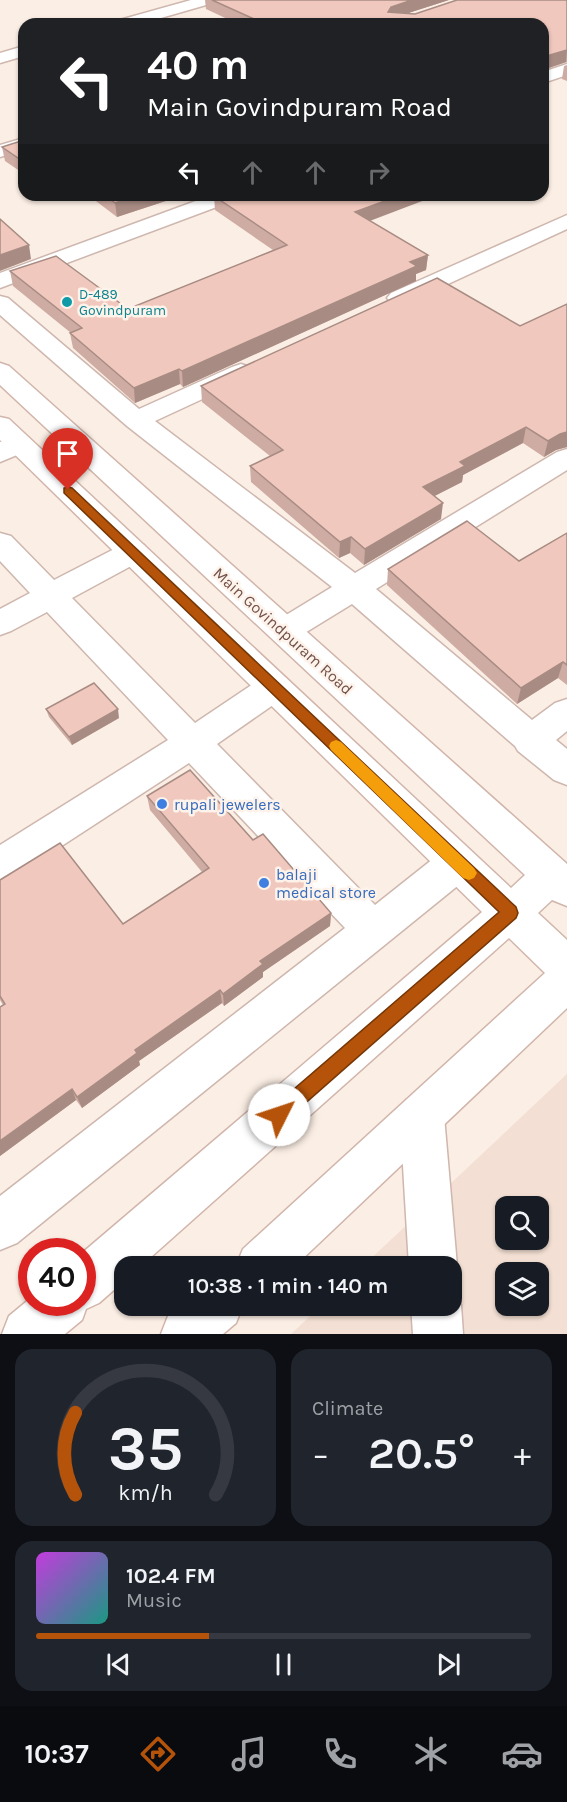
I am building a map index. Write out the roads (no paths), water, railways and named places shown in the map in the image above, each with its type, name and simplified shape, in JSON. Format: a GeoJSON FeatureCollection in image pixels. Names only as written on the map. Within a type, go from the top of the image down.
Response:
{"type":"FeatureCollection","features":[{"type":"Feature","properties":{"kind":"street"},"geometry":{"type":"LineString","coordinates":[[144,18],[208,0]]}},
{"type":"Feature","properties":{"kind":"street"},"geometry":{"type":"LineString","coordinates":[[0,58],[18,53]]}},
{"type":"Feature","properties":{"kind":"street"},"geometry":{"type":"LineString","coordinates":[[549,76],[567,69]]}},
{"type":"Feature","properties":{"kind":"street"},"geometry":{"type":"LineString","coordinates":[[0,151],[18,146]]}},
{"type":"Feature","properties":{"kind":"street"},"geometry":{"type":"LineString","coordinates":[[0,281],[215,201]]}},
{"type":"Feature","properties":{"kind":"street"},"geometry":{"type":"LineString","coordinates":[[384,306],[567,220]]}},
{"type":"Feature","properties":{"kind":"street"},"geometry":{"type":"LineString","coordinates":[[0,303],[136,420],[355,589],[530,741],[567,770]]}},
{"type":"Feature","properties":{"kind":"street"},"geometry":{"type":"LineString","coordinates":[[136,420],[266,360]]}},
{"type":"Feature","properties":{"kind":"street","name":"Main Govindpuram Road"},"geometry":{"type":"LineString","coordinates":[[0,371],[560,883]]}},
{"type":"Feature","properties":{"kind":"street"},"geometry":{"type":"LineString","coordinates":[[6,441],[132,552],[567,967]]}},
{"type":"Feature","properties":{"kind":"street"},"geometry":{"type":"LineString","coordinates":[[284,632],[567,458]]}},
{"type":"Feature","properties":{"kind":"street"},"geometry":{"type":"LineString","coordinates":[[0,543],[372,929]]}},
{"type":"Feature","properties":{"kind":"street"},"geometry":{"type":"LineString","coordinates":[[0,623],[132,552]]}},
{"type":"Feature","properties":{"kind":"street"},"geometry":{"type":"LineString","coordinates":[[0,865],[192,743],[274,687]]}},
{"type":"Feature","properties":{"kind":"street"},"geometry":{"type":"LineString","coordinates":[[530,741],[567,712]]}},
{"type":"Feature","properties":{"kind":"street"},"geometry":{"type":"LineString","coordinates":[[0,1226],[457,863]]}},
{"type":"Feature","properties":{"kind":"street"},"geometry":{"type":"LineString","coordinates":[[96,1274],[510,913],[560,883]]}},
{"type":"Feature","properties":{"kind":"street"},"geometry":{"type":"LineString","coordinates":[[271,1256],[567,980]]}},
{"type":"Feature","properties":{"kind":"street"},"geometry":{"type":"LineString","coordinates":[[422,1116],[432,1256]]}},
{"type":"Feature","properties":{"kind":"street"},"geometry":{"type":"LineString","coordinates":[[27,1334],[48,1316]]}},
{"type":"Feature","properties":{"kind":"street"},"geometry":{"type":"LineString","coordinates":[[186,1334],[206,1316]]}},
{"type":"Feature","properties":{"kind":"street"},"geometry":{"type":"LineString","coordinates":[[437,1316],[438,1334]]}},
{"type":"Feature","properties":{"kind":"place","name":"D-489 Govindpuram"},"geometry":{"type":"Point","coordinates":[67,302]}},
{"type":"Feature","properties":{"kind":"place","name":"rupali jewelers"},"geometry":{"type":"Point","coordinates":[162,804]}},
{"type":"Feature","properties":{"kind":"place","name":"balaji medical store"},"geometry":{"type":"Point","coordinates":[264,883]}}]}
